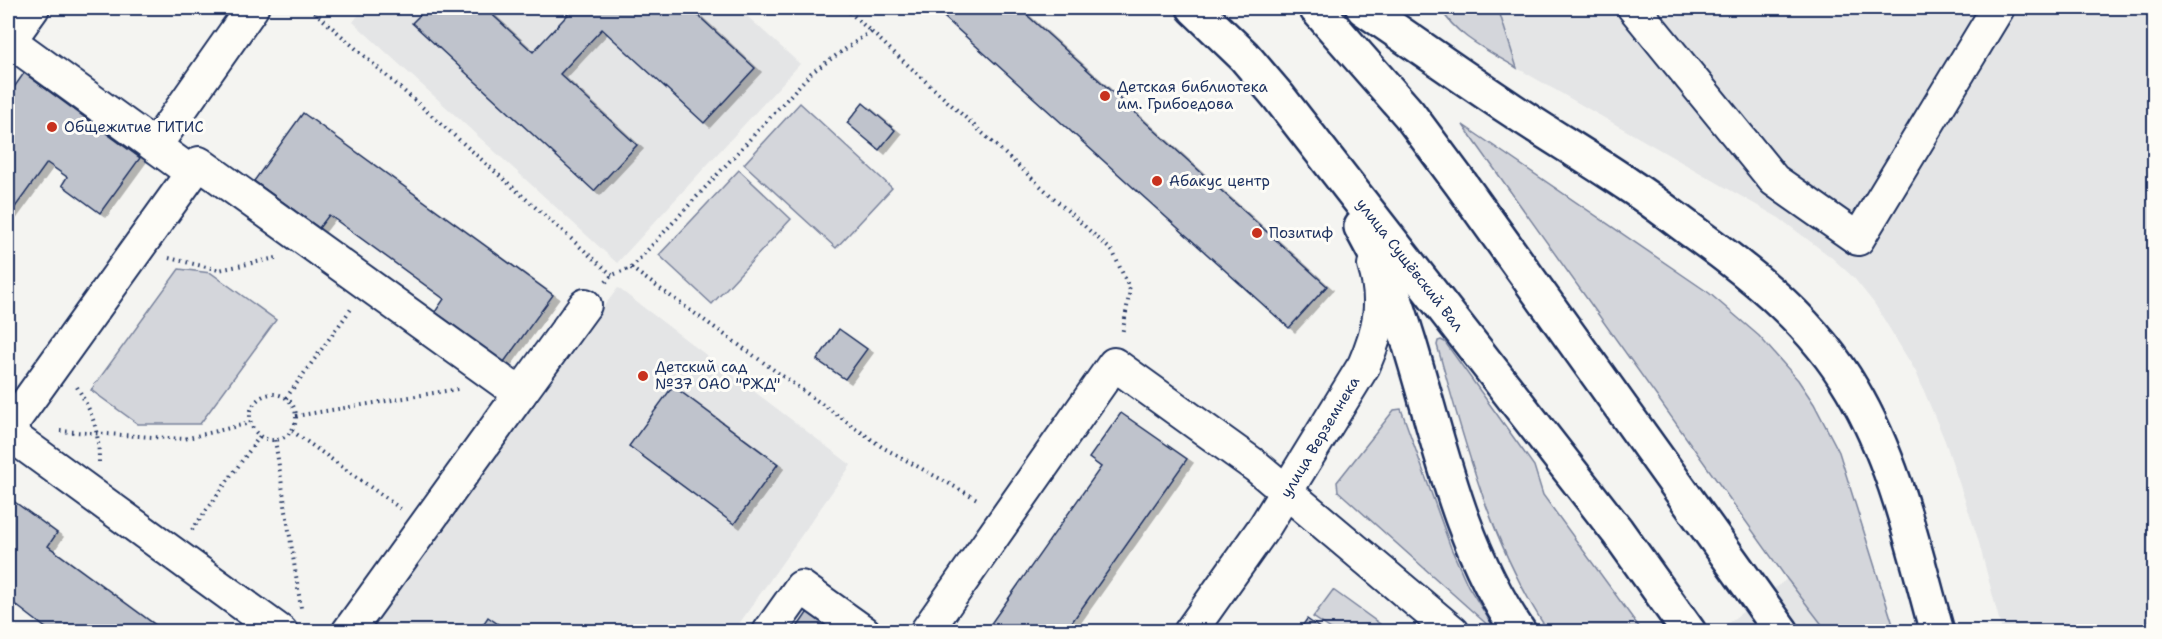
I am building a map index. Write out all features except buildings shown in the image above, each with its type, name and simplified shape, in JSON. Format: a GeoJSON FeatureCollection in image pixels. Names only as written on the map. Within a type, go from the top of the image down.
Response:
{"type":"FeatureCollection","features":[{"type":"Feature","properties":{"kind":"main road","name":"улица Сущёвский Вал"},"geometry":{"type":"LineString","coordinates":[[1194,8],[1244,56],[1278,96],[1617,531],[1689,632]]}},
{"type":"Feature","properties":{"kind":"main road"},"geometry":{"type":"LineString","coordinates":[[1316,8],[1409,114],[1782,632]]}},
{"type":"Feature","properties":{"kind":"main road"},"geometry":{"type":"LineString","coordinates":[[1363,8],[1511,110],[1631,187],[1738,265],[1797,316],[1837,365],[1853,390],[1891,469],[1937,632]]}},
{"type":"Feature","properties":{"kind":"main road"},"geometry":{"type":"LineString","coordinates":[[1278,96],[1358,222],[1386,277],[1467,533],[1488,579],[1519,632]]}},
{"type":"Feature","properties":{"kind":"street"},"geometry":{"type":"LineString","coordinates":[[33,8],[8,42],[192,173]]}},
{"type":"Feature","properties":{"kind":"street"},"geometry":{"type":"LineString","coordinates":[[155,146],[252,8]]}},
{"type":"Feature","properties":{"kind":"street"},"geometry":{"type":"LineString","coordinates":[[1634,8],[1774,180],[1858,239],[1998,8]]}},
{"type":"Feature","properties":{"kind":"street"},"geometry":{"type":"LineString","coordinates":[[291,620],[174,554],[8,430],[199,163],[512,388]]}},
{"type":"Feature","properties":{"kind":"street","name":"улица Верземнека"},"geometry":{"type":"LineString","coordinates":[[1190,632],[1287,492],[1364,366],[1380,315],[1381,297],[1376,269],[1358,222]]}},
{"type":"Feature","properties":{"kind":"street"},"geometry":{"type":"LineString","coordinates":[[348,632],[424,526],[512,388],[585,305]]}},
{"type":"Feature","properties":{"kind":"street"},"geometry":{"type":"LineString","coordinates":[[926,632],[1114,364],[1287,492],[1453,632]]}},
{"type":"Feature","properties":{"kind":"street"},"geometry":{"type":"LineString","coordinates":[[769,632],[801,587],[864,632]]}},
{"type":"Feature","properties":{"kind":"path"},"geometry":{"type":"LineString","coordinates":[[310,8],[612,275]]}},
{"type":"Feature","properties":{"kind":"path"},"geometry":{"type":"LineString","coordinates":[[845,8],[1113,252],[1130,290],[1119,352],[1114,364]]}},
{"type":"Feature","properties":{"kind":"path"},"geometry":{"type":"LineString","coordinates":[[585,305],[612,275],[631,268],[811,73],[871,32]]}},
{"type":"Feature","properties":{"kind":"path"},"geometry":{"type":"LineString","coordinates":[[136,250],[219,270],[287,256],[309,242]]}},
{"type":"Feature","properties":{"kind":"path"},"geometry":{"type":"LineString","coordinates":[[631,268],[882,447],[1007,516]]}},
{"type":"Feature","properties":{"kind":"path"},"geometry":{"type":"LineString","coordinates":[[286,398],[368,285]]}},
{"type":"Feature","properties":{"kind":"path"},"geometry":{"type":"LineString","coordinates":[[57,361],[70,375],[92,412],[99,442],[100,500]]}},
{"type":"Feature","properties":{"kind":"path"},"geometry":{"type":"LineString","coordinates":[[296,416],[512,388]]}},
{"type":"Feature","properties":{"kind":"path"},"geometry":{"type":"LineString","coordinates":[[275,394],[286,398],[294,408],[296,416],[292,431],[283,438],[274,440],[267,440],[260,436],[250,423],[250,411],[260,398],[275,394]]}},
{"type":"Feature","properties":{"kind":"path"},"geometry":{"type":"LineString","coordinates":[[8,430],[97,432],[184,439],[250,423]]}},
{"type":"Feature","properties":{"kind":"path"},"geometry":{"type":"LineString","coordinates":[[292,431],[424,526]]}},
{"type":"Feature","properties":{"kind":"path"},"geometry":{"type":"LineString","coordinates":[[174,554],[260,436]]}},
{"type":"Feature","properties":{"kind":"path"},"geometry":{"type":"LineString","coordinates":[[274,440],[291,620]]}},
{"type":"Feature","properties":{"kind":"shaded area"},"geometry":{"type":"Polygon","coordinates":[[[364,8],[738,8],[800,64],[617,263],[353,22],[364,8]]]}},
{"type":"Feature","properties":{"kind":"shaded area"},"geometry":{"type":"Polygon","coordinates":[[[1440,8],[1498,8],[1517,68],[1464,35],[1440,8]]]}},
{"type":"Feature","properties":{"kind":"shaded area"},"geometry":{"type":"Polygon","coordinates":[[[1498,8],[2154,8],[2154,631],[2002,631],[1978,539],[1945,441],[1916,372],[1874,303],[1854,278],[1831,257],[1779,218],[1517,68],[1498,8]]]}},
{"type":"Feature","properties":{"kind":"shaded area"},"geometry":{"type":"Polygon","coordinates":[[[800,103],[892,188],[836,248],[744,164],[800,103]]]}},
{"type":"Feature","properties":{"kind":"shaded area"},"geometry":{"type":"Polygon","coordinates":[[[1463,125],[1709,293],[1759,336],[1798,380],[1814,404],[1839,452],[1895,631],[1827,631],[1787,579],[1463,125]]]}},
{"type":"Feature","properties":{"kind":"shaded area"},"geometry":{"type":"Polygon","coordinates":[[[739,170],[791,219],[712,304],[659,255],[739,170]]]}},
{"type":"Feature","properties":{"kind":"shaded area"},"geometry":{"type":"Polygon","coordinates":[[[179,269],[211,273],[276,320],[200,424],[138,424],[91,390],[179,269]]]}},
{"type":"Feature","properties":{"kind":"shaded area","name":"Детский сад №37 ОАО \"РЖД\""},"geometry":{"type":"Polygon","coordinates":[[[618,288],[851,465],[734,631],[358,632],[411,556],[618,288]]]}},
{"type":"Feature","properties":{"kind":"shaded area"},"geometry":{"type":"Polygon","coordinates":[[[1441,340],[1445,342],[1534,466],[1543,495],[1642,631],[1548,631],[1528,598],[1495,529],[1458,419],[1437,345],[1441,340]]]}},
{"type":"Feature","properties":{"kind":"shaded area"},"geometry":{"type":"Polygon","coordinates":[[[1401,409],[1451,548],[1468,586],[1493,626],[1491,628],[1338,491],[1337,482],[1394,410],[1401,409]]]}},
{"type":"Feature","properties":{"kind":"shaded area"},"geometry":{"type":"Polygon","coordinates":[[[1787,579],[1827,631],[1716,632],[1787,579]]]}},
{"type":"Feature","properties":{"kind":"shaded area"},"geometry":{"type":"Polygon","coordinates":[[[1333,590],[1380,624],[1375,631],[1334,631],[1313,617],[1333,590]]]}},
{"type":"Feature","properties":{"kind":"place","name":"Детская библиотека им. Грибоедова"},"geometry":{"type":"Point","coordinates":[1105,96]}},
{"type":"Feature","properties":{"kind":"place","name":"Общежитие ГИТИС"},"geometry":{"type":"Point","coordinates":[52,127]}},
{"type":"Feature","properties":{"kind":"place","name":"Абакус центр"},"geometry":{"type":"Point","coordinates":[1157,181]}},
{"type":"Feature","properties":{"kind":"place","name":"Позитиф"},"geometry":{"type":"Point","coordinates":[1257,233]}},
{"type":"Feature","properties":{"kind":"place","name":"Детский сад №37 ОАО \"РЖД\""},"geometry":{"type":"Point","coordinates":[643,376]}}]}
